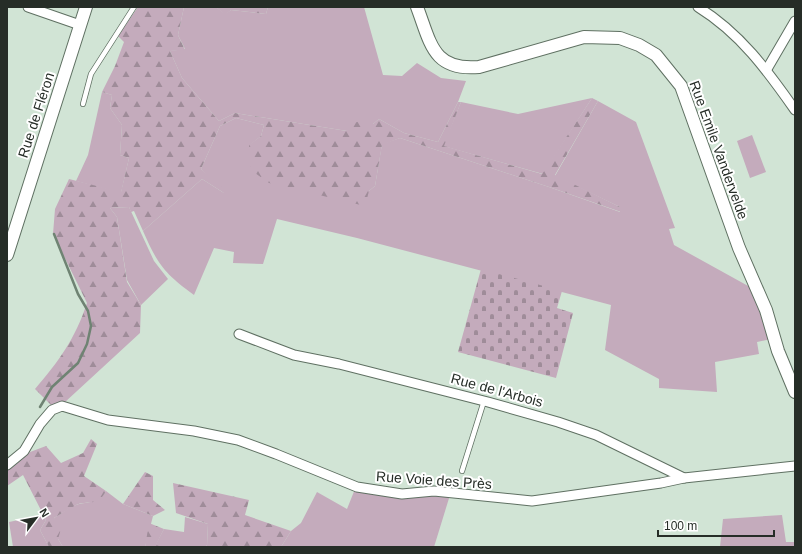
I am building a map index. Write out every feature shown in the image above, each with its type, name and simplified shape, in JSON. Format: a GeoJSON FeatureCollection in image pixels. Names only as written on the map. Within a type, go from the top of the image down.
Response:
{"type":"FeatureCollection","features":[{"type":"Feature","properties":{"kind":"street"},"geometry":{"type":"LineString","coordinates":[[28,7],[80,25]]}},
{"type":"Feature","properties":{"kind":"street","name":"Rue de Fléron"},"geometry":{"type":"LineString","coordinates":[[7,255],[86,7]]}},
{"type":"Feature","properties":{"kind":"street","name":"Rue Emile Vandervelde"},"geometry":{"type":"LineString","coordinates":[[417,7],[433,50],[451,65],[463,69],[480,67],[584,38],[602,36],[620,38],[639,45],[656,55],[681,86],[739,248],[766,310],[778,351],[795,392]]}},
{"type":"Feature","properties":{"kind":"street"},"geometry":{"type":"LineString","coordinates":[[698,7],[722,23],[741,40],[767,69],[795,110]]}},
{"type":"Feature","properties":{"kind":"street"},"geometry":{"type":"LineString","coordinates":[[767,69],[795,21]]}},
{"type":"Feature","properties":{"kind":"street","name":"Rue de l'Arbois"},"geometry":{"type":"LineString","coordinates":[[239,334],[294,355],[339,364],[484,400],[596,435],[684,478]]}},
{"type":"Feature","properties":{"kind":"street","name":"Rue Voie des Près"},"geometry":{"type":"LineString","coordinates":[[7,465],[24,451],[40,424],[52,410],[62,406],[108,420],[194,432],[238,440],[356,487],[402,494],[434,491],[532,501],[661,484],[684,478],[795,466]]}},
{"type":"Feature","properties":{"kind":"lane"},"geometry":{"type":"LineString","coordinates":[[83,104],[92,74],[134,7]]}},
{"type":"Feature","properties":{"kind":"lane"},"geometry":{"type":"LineString","coordinates":[[462,470],[484,400]]}},
{"type":"Feature","properties":{"kind":"green space"},"geometry":{"type":"Polygon","coordinates":[[[138,7],[184,7],[178,35],[185,50],[170,51],[182,78],[219,121],[235,113],[347,131],[349,124],[365,120],[373,124],[379,119],[404,133],[438,142],[458,102],[461,102],[444,146],[542,174],[592,98],[598,101],[555,175],[620,207],[621,212],[400,138],[382,145],[375,186],[369,191],[365,206],[269,183],[251,170],[249,145],[261,136],[264,125],[236,118],[220,126],[201,169],[225,190],[224,193],[202,179],[143,231],[134,211],[131,212],[129,207],[110,208],[117,217],[127,282],[141,305],[140,333],[64,403],[52,406],[35,389],[66,349],[72,339],[87,303],[53,234],[55,209],[69,179],[121,192],[129,158],[120,155],[122,125],[110,108],[112,95],[102,92],[115,66],[124,42],[118,36],[138,7]]]}},
{"type":"Feature","properties":{"kind":"green space"},"geometry":{"type":"Polygon","coordinates":[[[184,7],[216,7],[225,14],[231,10],[266,14],[268,7],[364,7],[383,75],[402,76],[417,63],[441,78],[466,81],[458,102],[438,142],[404,133],[379,119],[373,124],[347,131],[235,113],[219,121],[182,78],[170,51],[185,49],[178,35],[184,7]]]}},
{"type":"Feature","properties":{"kind":"green space"},"geometry":{"type":"Polygon","coordinates":[[[216,7],[268,7],[266,14],[231,10],[225,15],[216,7]]]}},
{"type":"Feature","properties":{"kind":"green space"},"geometry":{"type":"Polygon","coordinates":[[[102,92],[112,95],[110,108],[122,125],[120,155],[129,158],[121,193],[76,181],[88,155],[102,92]]]}},
{"type":"Feature","properties":{"kind":"green space"},"geometry":{"type":"Polygon","coordinates":[[[592,98],[543,174],[443,146],[461,102],[518,114],[592,98]]]}},
{"type":"Feature","properties":{"kind":"green space"},"geometry":{"type":"Polygon","coordinates":[[[598,101],[636,122],[675,228],[669,229],[674,245],[750,287],[771,339],[757,342],[759,354],[715,362],[717,392],[659,388],[659,379],[605,350],[611,305],[357,238],[277,219],[263,264],[233,263],[234,252],[214,248],[194,295],[163,268],[143,231],[202,179],[224,193],[201,169],[220,126],[236,118],[264,125],[261,136],[250,145],[369,191],[375,186],[382,144],[400,138],[620,212],[620,207],[555,176],[598,101]]]}},
{"type":"Feature","properties":{"kind":"green space"},"geometry":{"type":"Polygon","coordinates":[[[752,135],[766,172],[750,178],[737,141],[752,135]]]}},
{"type":"Feature","properties":{"kind":"green space"},"geometry":{"type":"Polygon","coordinates":[[[129,207],[154,261],[168,279],[141,305],[127,280],[117,217],[110,208],[129,207]]]}},
{"type":"Feature","properties":{"kind":"green space"},"geometry":{"type":"Polygon","coordinates":[[[481,269],[562,291],[557,308],[573,313],[556,378],[458,352],[481,269]]]}},
{"type":"Feature","properties":{"kind":"green space"},"geometry":{"type":"Polygon","coordinates":[[[91,439],[97,444],[84,476],[106,491],[103,496],[96,501],[76,505],[54,518],[61,529],[58,539],[63,547],[49,547],[40,530],[46,520],[23,475],[7,486],[7,470],[30,452],[46,446],[61,463],[83,453],[91,439]]]}},
{"type":"Feature","properties":{"kind":"green space"},"geometry":{"type":"Polygon","coordinates":[[[145,472],[153,476],[153,500],[165,510],[153,516],[123,504],[145,472]]]}},
{"type":"Feature","properties":{"kind":"green space"},"geometry":{"type":"Polygon","coordinates":[[[173,483],[249,500],[245,515],[291,531],[281,547],[204,547],[207,545],[208,524],[176,513],[173,483]]]}},
{"type":"Feature","properties":{"kind":"green space"},"geometry":{"type":"Polygon","coordinates":[[[355,489],[450,495],[434,547],[281,547],[291,531],[301,523],[317,492],[347,509],[355,489]]]}},
{"type":"Feature","properties":{"kind":"green space"},"geometry":{"type":"Polygon","coordinates":[[[106,491],[123,504],[153,516],[145,547],[63,547],[58,539],[54,518],[69,508],[98,499],[104,495],[106,491]]]}},
{"type":"Feature","properties":{"kind":"green space"},"geometry":{"type":"Polygon","coordinates":[[[43,515],[46,520],[40,530],[49,547],[13,547],[9,522],[43,515]]]}},
{"type":"Feature","properties":{"kind":"green space"},"geometry":{"type":"Polygon","coordinates":[[[782,515],[786,542],[795,542],[795,547],[720,547],[723,519],[782,515]]]}},
{"type":"Feature","properties":{"kind":"green space"},"geometry":{"type":"Polygon","coordinates":[[[185,517],[208,524],[207,545],[204,547],[155,546],[164,529],[184,532],[185,517]]]}},
{"type":"Feature","properties":{"kind":"green space"},"geometry":{"type":"Polygon","coordinates":[[[149,523],[164,529],[156,545],[162,547],[145,547],[149,523]]]}},
{"type":"Feature","properties":{"kind":"waterway"},"geometry":{"type":"LineString","coordinates":[[40,407],[52,387],[78,363],[87,344],[91,326],[88,311],[78,294],[54,234]]}}]}
